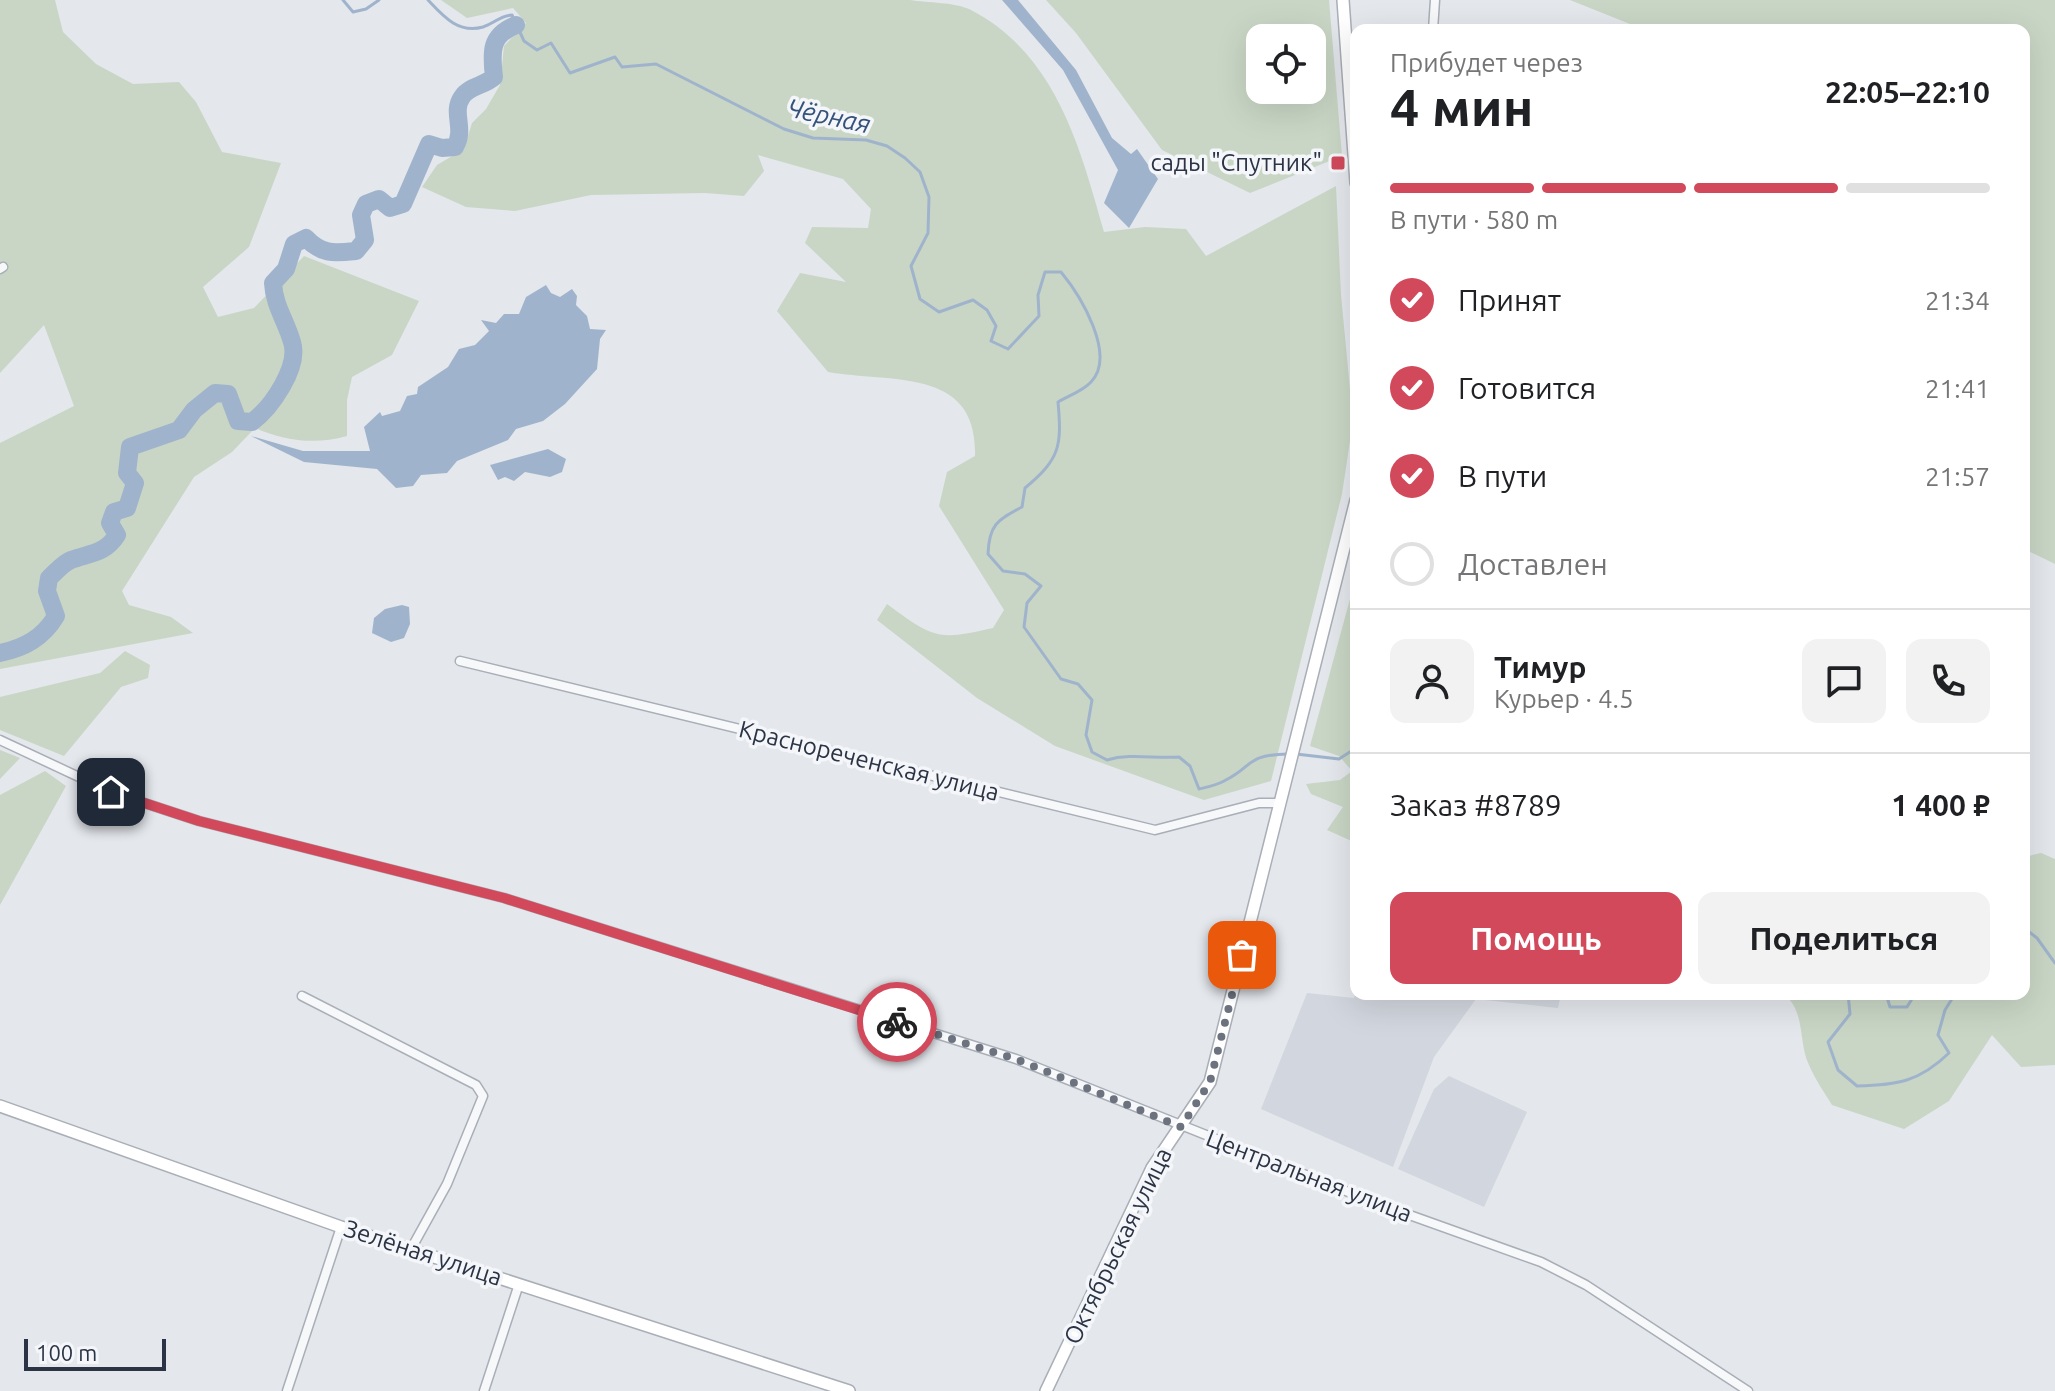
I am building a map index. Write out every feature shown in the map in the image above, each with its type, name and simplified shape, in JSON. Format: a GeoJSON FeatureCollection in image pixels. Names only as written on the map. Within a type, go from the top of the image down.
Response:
{"type":"FeatureCollection","features":[{"type":"Feature","properties":{"kind":"main road"},"geometry":{"type":"LineString","coordinates":[[1343,0],[1350,68]]}},
{"type":"Feature","properties":{"kind":"main road","name":"Октябрьская улица"},"geometry":{"type":"LineString","coordinates":[[1046,1391],[1152,1168],[1210,1082],[1350,523]]}},
{"type":"Feature","properties":{"kind":"main road","name":"Зелёная улица"},"geometry":{"type":"LineString","coordinates":[[0,1106],[341,1227],[849,1391]]}},
{"type":"Feature","properties":{"kind":"street"},"geometry":{"type":"LineString","coordinates":[[1433,24],[1435,0]]}},
{"type":"Feature","properties":{"kind":"street","name":"Краснореченская улица"},"geometry":{"type":"LineString","coordinates":[[460,661],[1155,830],[1259,803],[1279,803]]}},
{"type":"Feature","properties":{"kind":"street","name":"Центральная улица"},"geometry":{"type":"LineString","coordinates":[[0,740],[111,792],[199,821],[504,898],[1016,1059],[1376,1203],[1541,1262],[1586,1285],[1748,1391]]}},
{"type":"Feature","properties":{"kind":"street"},"geometry":{"type":"LineString","coordinates":[[302,996],[476,1085],[483,1096],[447,1184],[411,1249]]}},
{"type":"Feature","properties":{"kind":"street"},"geometry":{"type":"LineString","coordinates":[[287,1391],[341,1227]]}},
{"type":"Feature","properties":{"kind":"street"},"geometry":{"type":"LineString","coordinates":[[484,1391],[519,1284]]}},
{"type":"Feature","properties":{"kind":"shaded area"},"geometry":{"type":"Polygon","coordinates":[[[1307,993],[1350,1000],[1475,1000],[1434,1057],[1393,1167],[1261,1109],[1307,993]]]}},
{"type":"Feature","properties":{"kind":"shaded area"},"geometry":{"type":"Polygon","coordinates":[[[1485,1000],[1560,1000],[1558,1008],[1485,1000]]]}},
{"type":"Feature","properties":{"kind":"shaded area"},"geometry":{"type":"Polygon","coordinates":[[[1449,1076],[1527,1112],[1484,1207],[1398,1169],[1434,1089],[1449,1076]]]}},
{"type":"Feature","properties":{"kind":"green space"},"geometry":{"type":"Polygon","coordinates":[[[0,0],[55,0],[63,32],[96,64],[133,84],[179,82],[196,102],[222,152],[281,163],[249,247],[203,287],[218,317],[254,308],[304,256],[419,301],[392,355],[352,377],[347,400],[347,436],[300,440],[255,428],[232,452],[194,477],[122,591],[129,605],[171,617],[193,633],[0,669],[0,443],[74,406],[44,325],[0,373],[0,0]]]}},
{"type":"Feature","properties":{"kind":"green space"},"geometry":{"type":"Polygon","coordinates":[[[441,0],[910,0],[957,5],[971,10],[1000,29],[1024,51],[1044,77],[1074,136],[1104,232],[1145,227],[1186,229],[1206,256],[1336,186],[1341,295],[1350,390],[1350,441],[1342,494],[1271,781],[1204,800],[1055,746],[977,698],[877,620],[887,604],[926,630],[936,634],[959,635],[993,628],[1004,610],[939,506],[947,472],[975,456],[972,427],[962,407],[947,393],[927,385],[828,372],[777,311],[800,273],[846,282],[805,243],[812,227],[868,228],[871,209],[843,179],[758,155],[764,171],[744,196],[705,193],[591,195],[515,211],[466,207],[422,187],[437,165],[464,149],[472,123],[486,109],[500,85],[504,46],[526,23],[513,8],[467,18],[441,0]]]}},
{"type":"Feature","properties":{"kind":"green space"},"geometry":{"type":"Polygon","coordinates":[[[1046,0],[1329,0],[1342,156],[1250,193],[1162,150],[1076,33],[1046,0]]]}},
{"type":"Feature","properties":{"kind":"green space"},"geometry":{"type":"Polygon","coordinates":[[[1570,0],[2055,0],[2055,564],[2030,552],[2030,24],[1630,24],[1570,0]]]}},
{"type":"Feature","properties":{"kind":"green space"},"geometry":{"type":"Polygon","coordinates":[[[1350,599],[1350,769],[1339,756],[1310,746],[1350,599]]]}},
{"type":"Feature","properties":{"kind":"green space"},"geometry":{"type":"Polygon","coordinates":[[[125,651],[150,665],[148,678],[121,687],[64,756],[0,730],[0,697],[100,673],[125,651]]]}},
{"type":"Feature","properties":{"kind":"green space"},"geometry":{"type":"Polygon","coordinates":[[[0,750],[20,758],[0,779],[0,750]]]}},
{"type":"Feature","properties":{"kind":"green space"},"geometry":{"type":"Polygon","coordinates":[[[45,771],[66,786],[0,905],[0,795],[45,771]]]}},
{"type":"Feature","properties":{"kind":"green space"},"geometry":{"type":"Polygon","coordinates":[[[1350,772],[1350,840],[1327,830],[1343,807],[1311,794],[1306,784],[1340,780],[1350,772]]]}},
{"type":"Feature","properties":{"kind":"green space"},"geometry":{"type":"Polygon","coordinates":[[[2041,853],[2055,859],[2055,1065],[2021,1067],[1992,1035],[1949,1101],[1904,1129],[1832,1105],[1809,1065],[1799,1018],[1790,1000],[2030,1000],[2030,856],[2041,853]]]}},
{"type":"Feature","properties":{"kind":"water"},"geometry":{"type":"Polygon","coordinates":[[[1002,0],[1018,0],[1076,70],[1112,138],[1131,154],[1137,149],[1158,179],[1129,228],[1104,203],[1118,170],[1063,70],[1002,0]]]}},
{"type":"Feature","properties":{"kind":"water"},"geometry":{"type":"Polygon","coordinates":[[[546,285],[551,293],[560,297],[572,289],[577,296],[576,305],[587,316],[590,329],[606,330],[600,339],[597,369],[565,404],[543,421],[516,429],[508,440],[457,461],[447,473],[421,475],[413,486],[396,488],[377,469],[304,462],[251,436],[303,451],[370,451],[364,427],[380,412],[382,416],[400,411],[407,396],[417,394],[418,387],[448,367],[459,349],[475,345],[489,331],[481,320],[496,323],[504,314],[519,314],[526,297],[546,285]]]}},
{"type":"Feature","properties":{"kind":"water"},"geometry":{"type":"Polygon","coordinates":[[[548,449],[566,459],[562,472],[550,477],[525,472],[514,481],[505,477],[498,480],[490,465],[548,449]]]}},
{"type":"Feature","properties":{"kind":"water"},"geometry":{"type":"Polygon","coordinates":[[[402,605],[409,607],[410,624],[404,638],[391,642],[372,633],[374,618],[385,609],[402,605]]]}},
{"type":"Feature","properties":{"kind":"waterway","name":"Чёрная"},"geometry":{"type":"LineString","coordinates":[[343,0],[353,12],[366,9],[379,0]]}},
{"type":"Feature","properties":{"kind":"waterway","name":"Чёрная"},"geometry":{"type":"LineString","coordinates":[[428,0],[452,22],[466,28],[483,27],[512,15],[524,41],[537,50],[551,43],[570,73],[615,57],[622,67],[656,64],[784,129],[813,138],[866,140],[887,146],[920,172],[929,197],[928,233],[911,266],[920,299],[939,312],[973,300],[987,310],[996,326],[991,341],[1008,349],[1039,316],[1038,295],[1045,272],[1061,272],[1093,326],[1100,357],[1098,370],[1088,385],[1058,402],[1059,441],[1052,460],[1025,488],[1022,507],[996,524],[990,536],[988,554],[1003,571],[1025,574],[1041,586],[1027,603],[1024,627],[1061,679],[1078,684],[1092,700],[1086,735],[1092,752],[1107,760],[1179,757],[1190,766],[1199,789],[1234,776],[1257,759],[1288,754]]}},
{"type":"Feature","properties":{"kind":"waterway"},"geometry":{"type":"LineString","coordinates":[[0,653],[32,641],[56,616],[47,591],[49,578],[68,561],[97,552],[117,535],[110,523],[114,512],[127,508],[135,483],[127,473],[130,447],[179,430],[194,410],[215,393],[228,394],[238,421],[252,422],[267,407],[282,386],[292,363],[292,342],[273,283],[286,269],[294,244],[306,238],[329,252],[356,251],[365,240],[361,215],[366,204],[379,199],[390,208],[403,204],[429,144],[442,148],[455,147],[459,133],[459,103],[469,90],[494,77],[494,45],[501,34],[516,25]]}},
{"type":"Feature","properties":{"kind":"waterway","name":"Чёрная"},"geometry":{"type":"LineString","coordinates":[[1296,754],[1339,759],[1350,752]]}},
{"type":"Feature","properties":{"kind":"waterway","name":"Чёрная"},"geometry":{"type":"LineString","coordinates":[[2030,933],[2055,963]]}},
{"type":"Feature","properties":{"kind":"waterway","name":"Чёрная"},"geometry":{"type":"LineString","coordinates":[[1849,1000],[1850,1014],[1828,1042],[1838,1070],[1857,1086],[1907,1080],[1928,1070],[1949,1053],[1938,1035],[1951,1000]]}},
{"type":"Feature","properties":{"kind":"waterway","name":"Чёрная"},"geometry":{"type":"LineString","coordinates":[[1888,1000],[1890,1007],[1907,1007],[1911,1000]]}},
{"type":"Feature","properties":{"kind":"way so far"},"geometry":{"type":"LineString","coordinates":[[897,1022],[1016,1059],[1181,1127],[1210,1082],[1242,955]]}},
{"type":"Feature","properties":{"kind":"place","name":"сады \"Спутник\""},"geometry":{"type":"Point","coordinates":[1338,163]}},
{"type":"Feature","properties":{"kind":"route"},"geometry":{"type":"LineString","coordinates":[[111,792],[199,821],[504,898],[897,1022]]}}]}
